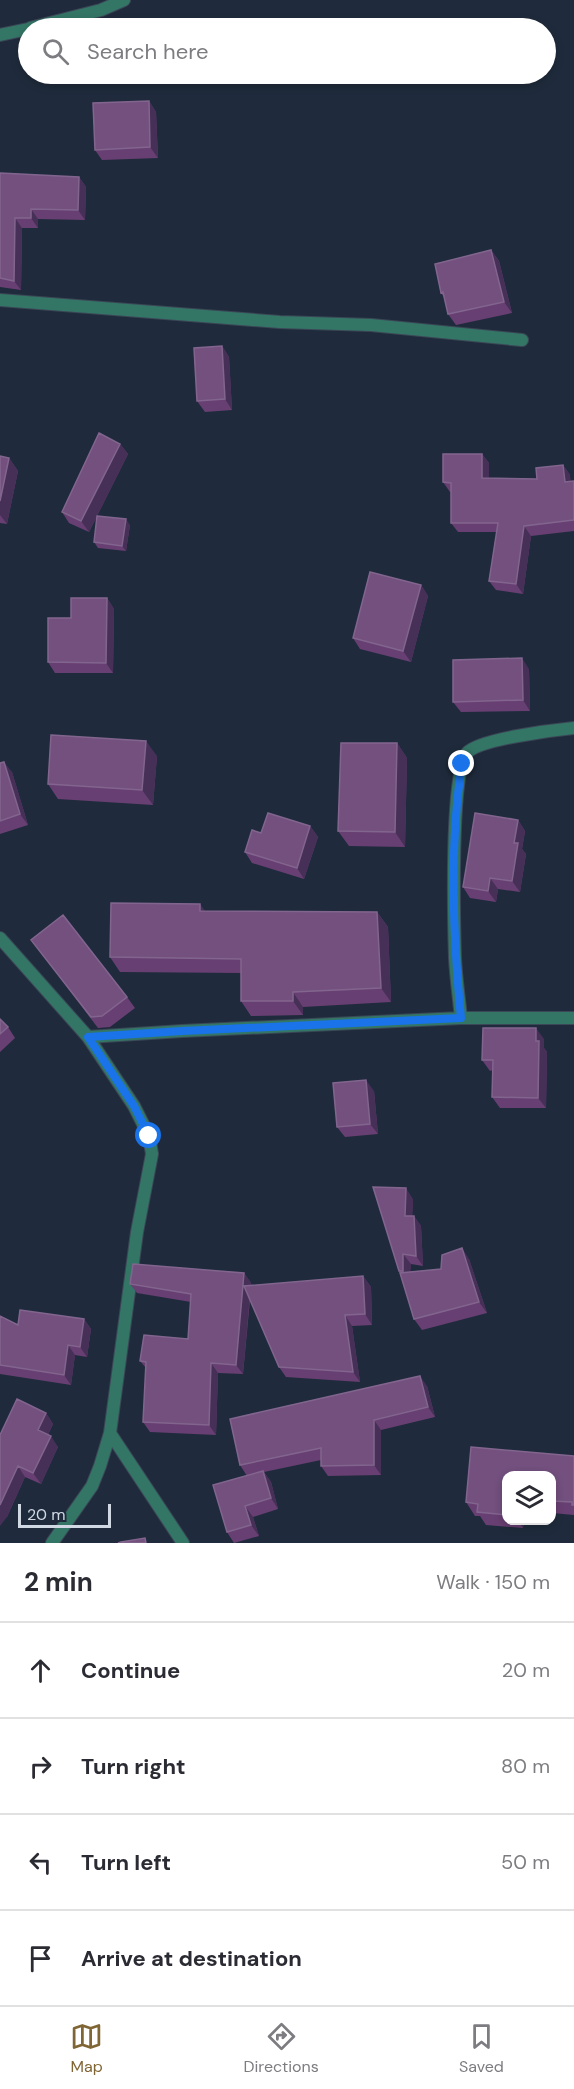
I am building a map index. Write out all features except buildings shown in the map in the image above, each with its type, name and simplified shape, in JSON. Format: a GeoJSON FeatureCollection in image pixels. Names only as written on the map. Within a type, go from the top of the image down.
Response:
{"type":"FeatureCollection","features":[{"type":"Feature","properties":{"kind":"street"},"geometry":{"type":"LineString","coordinates":[[71,18],[101,10],[124,0]]}},
{"type":"Feature","properties":{"kind":"street"},"geometry":{"type":"LineString","coordinates":[[0,35],[18,31]]}},
{"type":"Feature","properties":{"kind":"street"},"geometry":{"type":"LineString","coordinates":[[0,300],[280,322],[371,326],[522,340]]}},
{"type":"Feature","properties":{"kind":"street"},"geometry":{"type":"LineString","coordinates":[[461,1018],[455,960],[454,902],[456,801],[462,764],[469,751],[482,745],[574,728]]}},
{"type":"Feature","properties":{"kind":"street"},"geometry":{"type":"LineString","coordinates":[[0,938],[88,1037],[138,1113],[149,1136],[152,1154],[137,1232],[110,1433],[92,1486],[52,1543]]}},
{"type":"Feature","properties":{"kind":"street"},"geometry":{"type":"LineString","coordinates":[[88,1037],[461,1018],[574,1018]]}},
{"type":"Feature","properties":{"kind":"street"},"geometry":{"type":"LineString","coordinates":[[110,1433],[183,1543]]}},
{"type":"Feature","properties":{"kind":"route"},"geometry":{"type":"LineString","coordinates":[[149,1136],[134,1106],[88,1037],[461,1018],[455,960],[454,902],[456,801],[462,764]]}}]}
